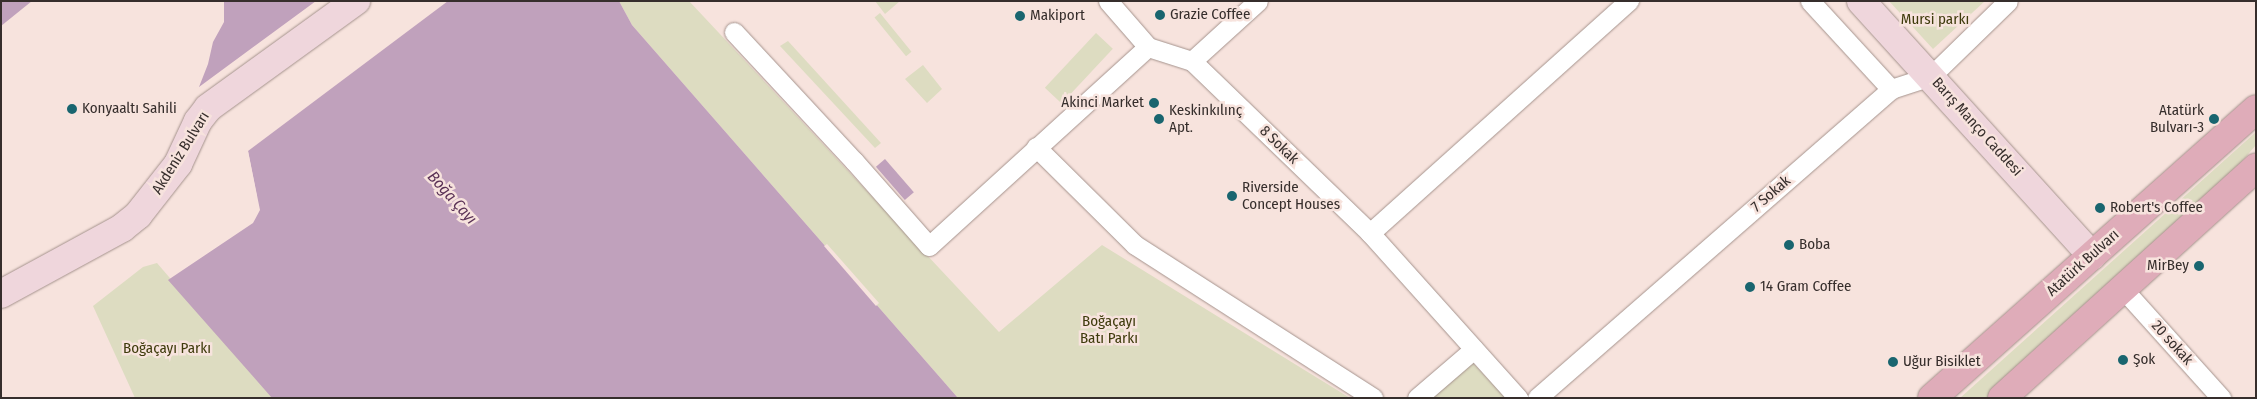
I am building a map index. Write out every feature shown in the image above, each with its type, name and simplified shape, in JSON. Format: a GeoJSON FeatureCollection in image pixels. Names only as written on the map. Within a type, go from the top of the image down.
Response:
{"type":"FeatureCollection","features":[{"type":"Feature","properties":{"kind":"main road","name":"Akdeniz Bulvarı"},"geometry":{"type":"LineString","coordinates":[[1,294],[122,228],[138,215],[178,164],[198,121],[208,108],[356,1]]}},
{"type":"Feature","properties":{"kind":"main road","name":"Barış Manço Caddesi"},"geometry":{"type":"LineString","coordinates":[[1861,1],[2092,256]]}},
{"type":"Feature","properties":{"kind":"main road","name":"Atatürk Bulvarı"},"geometry":{"type":"LineString","coordinates":[[1932,398],[2256,109]]}},
{"type":"Feature","properties":{"kind":"main road"},"geometry":{"type":"LineString","coordinates":[[2002,398],[2256,168]]}},
{"type":"Feature","properties":{"kind":"street"},"geometry":{"type":"LineString","coordinates":[[734,32],[929,246],[1148,47],[1108,1]]}},
{"type":"Feature","properties":{"kind":"street"},"geometry":{"type":"LineString","coordinates":[[1192,61],[1258,1]]}},
{"type":"Feature","properties":{"kind":"street"},"geometry":{"type":"LineString","coordinates":[[1370,233],[1628,1]]}},
{"type":"Feature","properties":{"kind":"street"},"geometry":{"type":"LineString","coordinates":[[1810,1],[1891,89]]}},
{"type":"Feature","properties":{"kind":"street","name":"7 Sokak"},"geometry":{"type":"LineString","coordinates":[[1537,398],[1891,89],[1930,76],[2008,1]]}},
{"type":"Feature","properties":{"kind":"street","name":"8 Sokak"},"geometry":{"type":"LineString","coordinates":[[1148,47],[1192,61],[1370,233],[1518,398]]}},
{"type":"Feature","properties":{"kind":"street"},"geometry":{"type":"LineString","coordinates":[[1036,147],[1135,245],[1373,398]]}},
{"type":"Feature","properties":{"kind":"street","name":"20 sokak"},"geometry":{"type":"LineString","coordinates":[[2122,289],[2221,398]]}},
{"type":"Feature","properties":{"kind":"street"},"geometry":{"type":"LineString","coordinates":[[1417,398],[1474,349]]}},
{"type":"Feature","properties":{"kind":"green space","name":"Boğaçayı Batı Parkı"},"geometry":{"type":"Polygon","coordinates":[[[619,1],[689,1],[999,332],[1102,245],[1350,398],[958,398],[632,25],[619,1]]]}},
{"type":"Feature","properties":{"kind":"green space"},"geometry":{"type":"Polygon","coordinates":[[[875,1],[900,1],[885,14],[875,1]]]}},
{"type":"Feature","properties":{"kind":"green space","name":"Mursi parkı"},"geometry":{"type":"Polygon","coordinates":[[[1889,1],[1985,1],[1933,49],[1889,1]]]}},
{"type":"Feature","properties":{"kind":"green space"},"geometry":{"type":"Polygon","coordinates":[[[880,13],[911,52],[906,56],[875,17],[880,13]]]}},
{"type":"Feature","properties":{"kind":"green space"},"geometry":{"type":"Polygon","coordinates":[[[1096,33],[1113,49],[1062,104],[1045,88],[1096,33]]]}},
{"type":"Feature","properties":{"kind":"green space"},"geometry":{"type":"Polygon","coordinates":[[[788,41],[881,143],[875,148],[780,46],[788,41]]]}},
{"type":"Feature","properties":{"kind":"green space"},"geometry":{"type":"Polygon","coordinates":[[[923,65],[942,89],[927,103],[905,79],[923,65]]]}},
{"type":"Feature","properties":{"kind":"green space"},"geometry":{"type":"Polygon","coordinates":[[[2256,132],[2256,145],[2212,196],[1988,398],[1960,398],[2256,132]]]}},
{"type":"Feature","properties":{"kind":"green space","name":"Boğaçayı Parkı"},"geometry":{"type":"Polygon","coordinates":[[[157,263],[273,398],[135,398],[93,306],[143,267],[157,263]]]}},
{"type":"Feature","properties":{"kind":"green space"},"geometry":{"type":"Polygon","coordinates":[[[1472,362],[1506,398],[1432,398],[1472,362]]]}},
{"type":"Feature","properties":{"kind":"water"},"geometry":{"type":"Polygon","coordinates":[[[1,1],[32,1],[1,26],[1,1]]]}},
{"type":"Feature","properties":{"kind":"water","name":"Boğa Çayı"},"geometry":{"type":"Polygon","coordinates":[[[224,1],[619,1],[632,25],[958,398],[272,398],[168,280],[253,223],[260,210],[248,151],[199,87],[208,64],[213,42],[224,22],[224,1]]]}},
{"type":"Feature","properties":{"kind":"water"},"geometry":{"type":"Polygon","coordinates":[[[885,159],[914,192],[905,200],[876,167],[885,159]]]}},
{"type":"Feature","properties":{"kind":"pier"},"geometry":{"type":"Polygon","coordinates":[[[316,1],[448,1],[248,151],[257,197],[255,198],[246,152],[196,86],[199,87],[316,1]]]}},
{"type":"Feature","properties":{"kind":"pier"},"geometry":{"type":"Polygon","coordinates":[[[827,244],[879,303],[876,306],[824,246],[827,244]]]}},
{"type":"Feature","properties":{"kind":"place","name":"Grazie Coffee"},"geometry":{"type":"Point","coordinates":[1160,15]}},
{"type":"Feature","properties":{"kind":"place","name":"Makiport"},"geometry":{"type":"Point","coordinates":[1020,16]}},
{"type":"Feature","properties":{"kind":"place","name":"Akinci Market"},"geometry":{"type":"Point","coordinates":[1154,103]}},
{"type":"Feature","properties":{"kind":"place","name":"Konyaaltı Sahili"},"geometry":{"type":"Point","coordinates":[72,109]}},
{"type":"Feature","properties":{"kind":"place","name":"Keskinkılınç Apt."},"geometry":{"type":"Point","coordinates":[1159,119]}},
{"type":"Feature","properties":{"kind":"place","name":"Atatürk Bulvarı-3"},"geometry":{"type":"Point","coordinates":[2214,119]}},
{"type":"Feature","properties":{"kind":"place","name":"Riverside Concept Houses"},"geometry":{"type":"Point","coordinates":[1232,196]}},
{"type":"Feature","properties":{"kind":"place","name":"Robert's Coffee"},"geometry":{"type":"Point","coordinates":[2100,208]}},
{"type":"Feature","properties":{"kind":"place","name":"Boba"},"geometry":{"type":"Point","coordinates":[1789,245]}},
{"type":"Feature","properties":{"kind":"place","name":"MirBey"},"geometry":{"type":"Point","coordinates":[2199,266]}},
{"type":"Feature","properties":{"kind":"place","name":"14 Gram Coffee"},"geometry":{"type":"Point","coordinates":[1750,287]}},
{"type":"Feature","properties":{"kind":"place","name":"Şok"},"geometry":{"type":"Point","coordinates":[2123,360]}},
{"type":"Feature","properties":{"kind":"place","name":"Uğur Bisiklet"},"geometry":{"type":"Point","coordinates":[1893,362]}}]}
